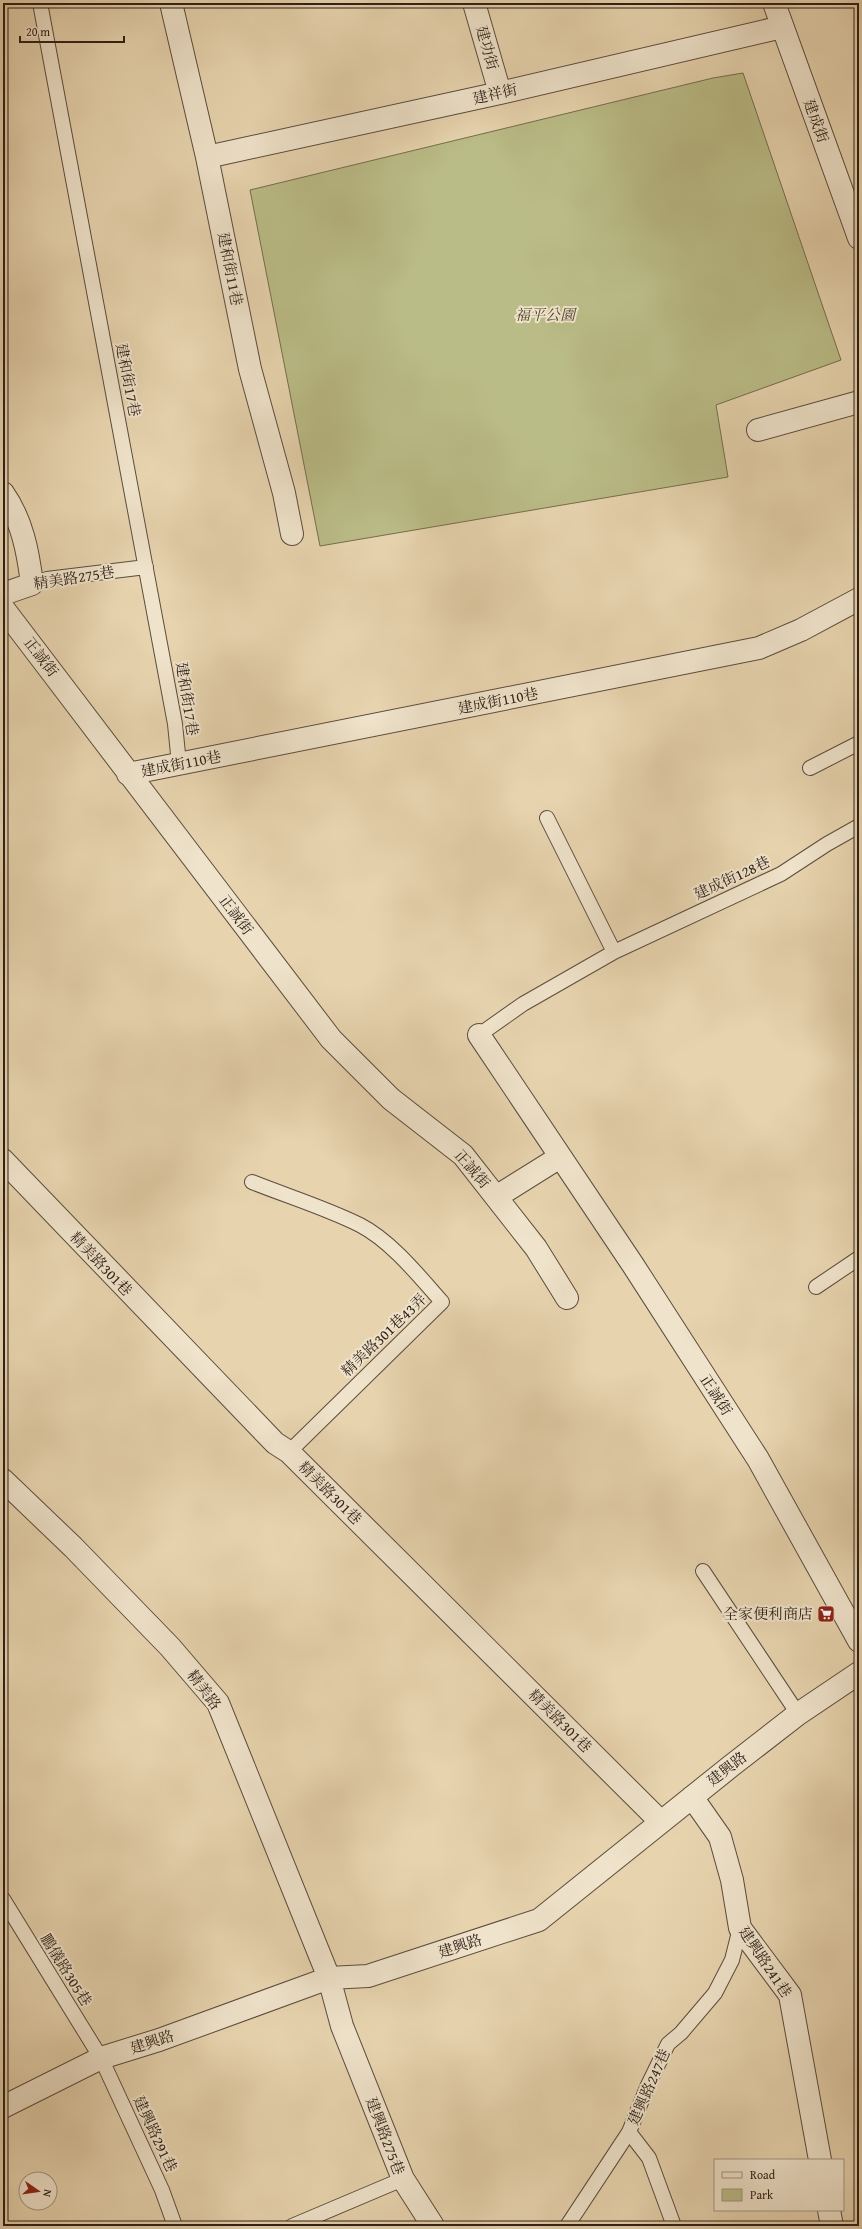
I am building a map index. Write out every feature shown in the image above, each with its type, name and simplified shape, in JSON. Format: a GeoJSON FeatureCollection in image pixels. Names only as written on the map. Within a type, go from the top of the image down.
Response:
{"type":"FeatureCollection","features":[{"type":"Feature","properties":{"kind":"street","name":"建和街11巷"},"geometry":{"type":"LineString","coordinates":[[171,3],[207,157],[250,369],[284,493],[292,534]]}},
{"type":"Feature","properties":{"kind":"street","name":"建功街"},"geometry":{"type":"LineString","coordinates":[[474,3],[500,93]]}},
{"type":"Feature","properties":{"kind":"street","name":"建成街"},"geometry":{"type":"LineString","coordinates":[[774,3],[859,238]]}},
{"type":"Feature","properties":{"kind":"street","name":"建祥街"},"geometry":{"type":"LineString","coordinates":[[207,157],[500,93],[782,28]]}},
{"type":"Feature","properties":{"kind":"street"},"geometry":{"type":"LineString","coordinates":[[758,430],[859,402]]}},
{"type":"Feature","properties":{"kind":"street"},"geometry":{"type":"LineString","coordinates":[[3,493],[14,508],[28,551],[32,584]]}},
{"type":"Feature","properties":{"kind":"street","name":"精美路275巷"},"geometry":{"type":"LineString","coordinates":[[3,594],[32,584]]}},
{"type":"Feature","properties":{"kind":"street","name":"建成街110巷"},"geometry":{"type":"LineString","coordinates":[[128,774],[759,648],[801,630],[859,599]]}},
{"type":"Feature","properties":{"kind":"street","name":"正誠街"},"geometry":{"type":"LineString","coordinates":[[3,608],[331,1039],[391,1099],[463,1155],[536,1248],[567,1298]]}},
{"type":"Feature","properties":{"kind":"street","name":"正誠街"},"geometry":{"type":"LineString","coordinates":[[479,1035],[633,1265],[758,1459],[859,1641]]}},
{"type":"Feature","properties":{"kind":"street","name":"正誠街"},"geometry":{"type":"LineString","coordinates":[[496,1197],[560,1157]]}},
{"type":"Feature","properties":{"kind":"street","name":"精美路301巷"},"geometry":{"type":"LineString","coordinates":[[3,1160],[264,1432],[275,1443],[289,1452],[661,1822]]}},
{"type":"Feature","properties":{"kind":"street","name":"精美路"},"geometry":{"type":"LineString","coordinates":[[3,1480],[73,1547],[165,1641],[218,1703],[329,1978]]}},
{"type":"Feature","properties":{"kind":"street","name":"建興路"},"geometry":{"type":"LineString","coordinates":[[3,2107],[101,2058],[159,2040],[329,1978],[368,1976],[539,1920],[798,1714],[859,1673]]}},
{"type":"Feature","properties":{"kind":"street","name":"建興路241巷"},"geometry":{"type":"LineString","coordinates":[[692,1797],[720,1837],[732,1880],[740,1928],[790,1995],[820,2159]]}},
{"type":"Feature","properties":{"kind":"street","name":"建興路275巷"},"geometry":{"type":"LineString","coordinates":[[329,1978],[342,2026],[403,2179]]}},
{"type":"Feature","properties":{"kind":"street"},"geometry":{"type":"LineString","coordinates":[[403,2179],[433,2226]]}},
{"type":"Feature","properties":{"kind":"street"},"geometry":{"type":"LineString","coordinates":[[829,2211],[832,2226]]}},
{"type":"Feature","properties":{"kind":"lane","name":"建和街17巷"},"geometry":{"type":"LineString","coordinates":[[40,3],[175,724],[179,764]]}},
{"type":"Feature","properties":{"kind":"lane","name":"精美路275巷"},"geometry":{"type":"LineString","coordinates":[[32,584],[47,579],[146,567]]}},
{"type":"Feature","properties":{"kind":"lane"},"geometry":{"type":"LineString","coordinates":[[810,768],[859,743]]}},
{"type":"Feature","properties":{"kind":"lane"},"geometry":{"type":"LineString","coordinates":[[547,818],[614,952]]}},
{"type":"Feature","properties":{"kind":"lane","name":"建成街128巷"},"geometry":{"type":"LineString","coordinates":[[479,1035],[523,1004],[614,952],[781,874],[827,844],[859,826]]}},
{"type":"Feature","properties":{"kind":"lane","name":"精美路301巷43弄"},"geometry":{"type":"LineString","coordinates":[[252,1182],[360,1226],[379,1239],[410,1267],[442,1302],[289,1452]]}},
{"type":"Feature","properties":{"kind":"lane"},"geometry":{"type":"LineString","coordinates":[[816,1287],[859,1258]]}},
{"type":"Feature","properties":{"kind":"lane"},"geometry":{"type":"LineString","coordinates":[[703,1571],[798,1714]]}},
{"type":"Feature","properties":{"kind":"lane","name":"鵬儀路305巷"},"geometry":{"type":"LineString","coordinates":[[3,1900],[101,2058]]}},
{"type":"Feature","properties":{"kind":"lane","name":"建興路247巷"},"geometry":{"type":"LineString","coordinates":[[567,2226],[630,2132],[648,2085],[668,2044],[681,2033],[715,1993],[732,1960],[740,1928]]}},
{"type":"Feature","properties":{"kind":"lane","name":"建興路291巷"},"geometry":{"type":"LineString","coordinates":[[101,2058],[162,2190],[175,2226]]}},
{"type":"Feature","properties":{"kind":"lane"},"geometry":{"type":"LineString","coordinates":[[630,2132],[650,2158],[674,2226]]}},
{"type":"Feature","properties":{"kind":"lane","name":"建興路275巷"},"geometry":{"type":"LineString","coordinates":[[292,2226],[403,2179]]}},
{"type":"Feature","properties":{"kind":"green space","name":"福平公園"},"geometry":{"type":"Polygon","coordinates":[[[743,73],[841,360],[716,405],[728,477],[320,546],[250,190],[713,78],[743,73]]]}},
{"type":"Feature","properties":{"kind":"place","name":"全家便利商店"},"geometry":{"type":"Point","coordinates":[826,1614]}}]}
